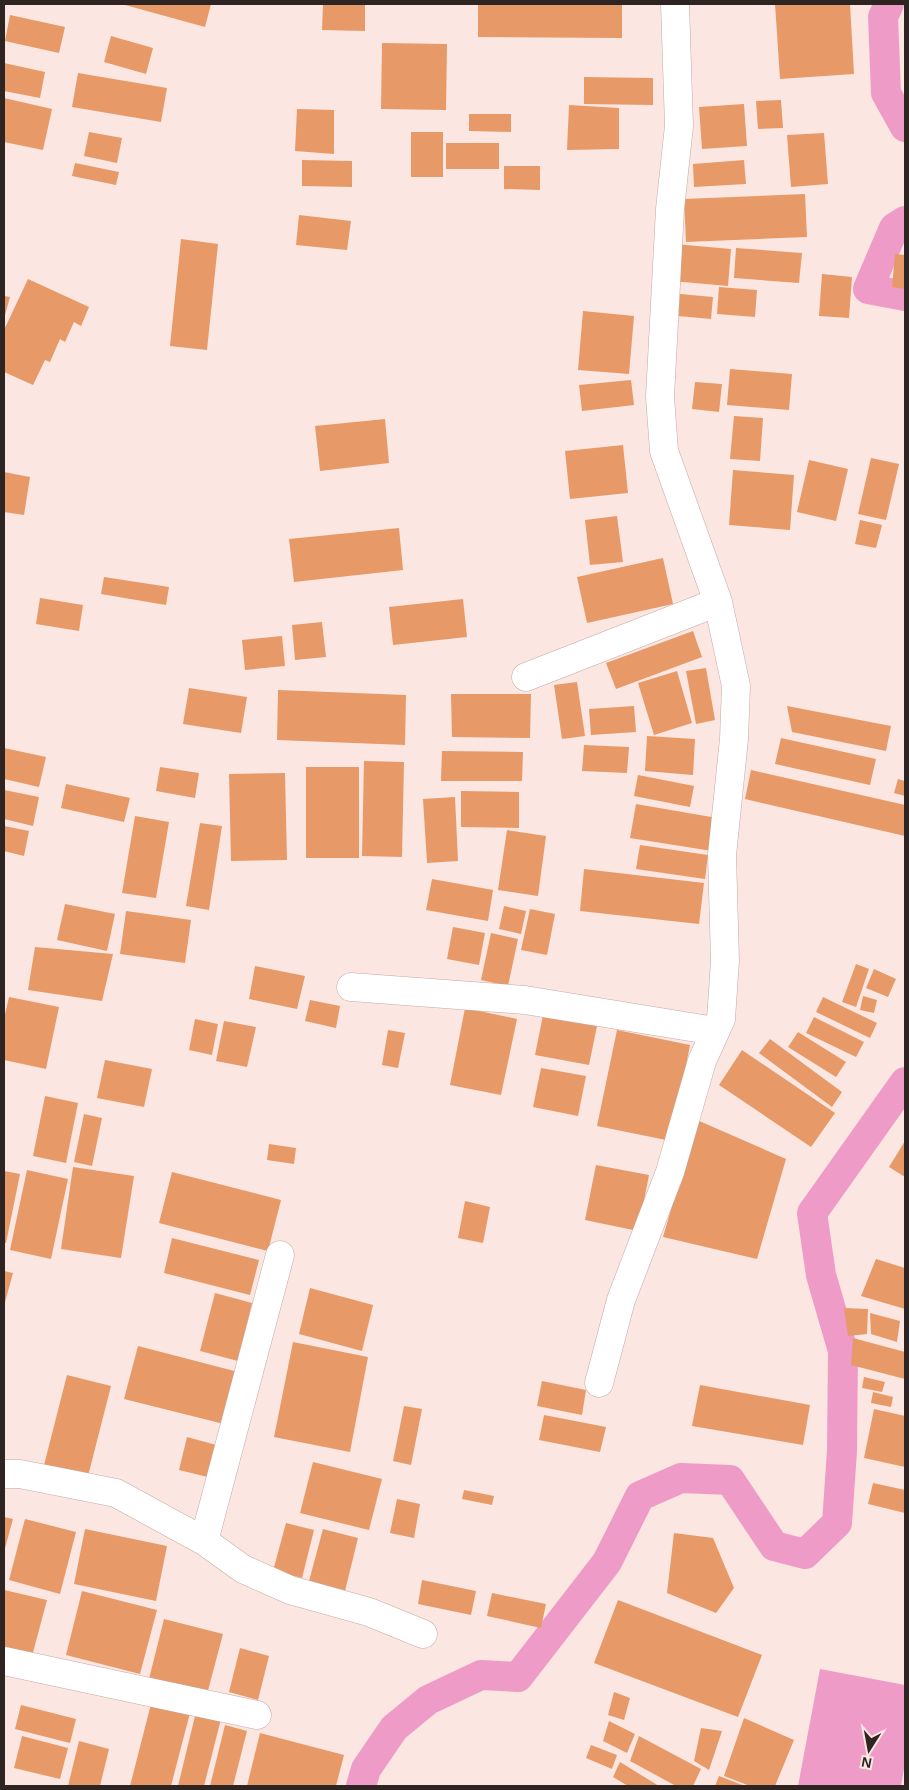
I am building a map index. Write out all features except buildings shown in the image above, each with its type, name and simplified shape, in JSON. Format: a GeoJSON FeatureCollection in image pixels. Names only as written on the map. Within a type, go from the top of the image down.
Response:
{"type":"FeatureCollection","features":[{"type":"Feature","properties":{"kind":"street"},"geometry":{"type":"LineString","coordinates":[[599,1383],[621,1300],[670,1172],[702,1062],[720,1019],[725,961],[722,855],[734,739],[736,686],[718,602],[664,451],[660,397],[670,209],[679,126],[675,4]]}},
{"type":"Feature","properties":{"kind":"street"},"geometry":{"type":"LineString","coordinates":[[526,677],[718,602]]}},
{"type":"Feature","properties":{"kind":"street"},"geometry":{"type":"LineString","coordinates":[[351,987],[525,1000],[716,1031]]}},
{"type":"Feature","properties":{"kind":"street"},"geometry":{"type":"LineString","coordinates":[[204,1541],[280,1255]]}},
{"type":"Feature","properties":{"kind":"street"},"geometry":{"type":"LineString","coordinates":[[4,1474],[20,1474],[116,1493],[204,1541],[243,1570],[290,1590],[368,1612],[423,1634]]}},
{"type":"Feature","properties":{"kind":"street"},"geometry":{"type":"LineString","coordinates":[[4,1661],[257,1715]]}},
{"type":"Feature","properties":{"kind":"shaded area"},"geometry":{"type":"Polygon","coordinates":[[[820,1669],[905,1685],[905,1763],[901,1786],[798,1786],[820,1669]]]}},
{"type":"Feature","properties":{"kind":"waterway"},"geometry":{"type":"LineString","coordinates":[[889,4],[883,17],[886,93],[905,127]]}},
{"type":"Feature","properties":{"kind":"waterway"},"geometry":{"type":"LineString","coordinates":[[905,221],[894,228],[868,289],[905,296]]}},
{"type":"Feature","properties":{"kind":"waterway"},"geometry":{"type":"LineString","coordinates":[[361,1786],[366,1769],[394,1728],[428,1700],[481,1675],[518,1677],[607,1562],[640,1496],[681,1478],[730,1480],[774,1546],[805,1554],[837,1523],[842,1451],[843,1351],[821,1275],[812,1213],[905,1082]]}}]}
